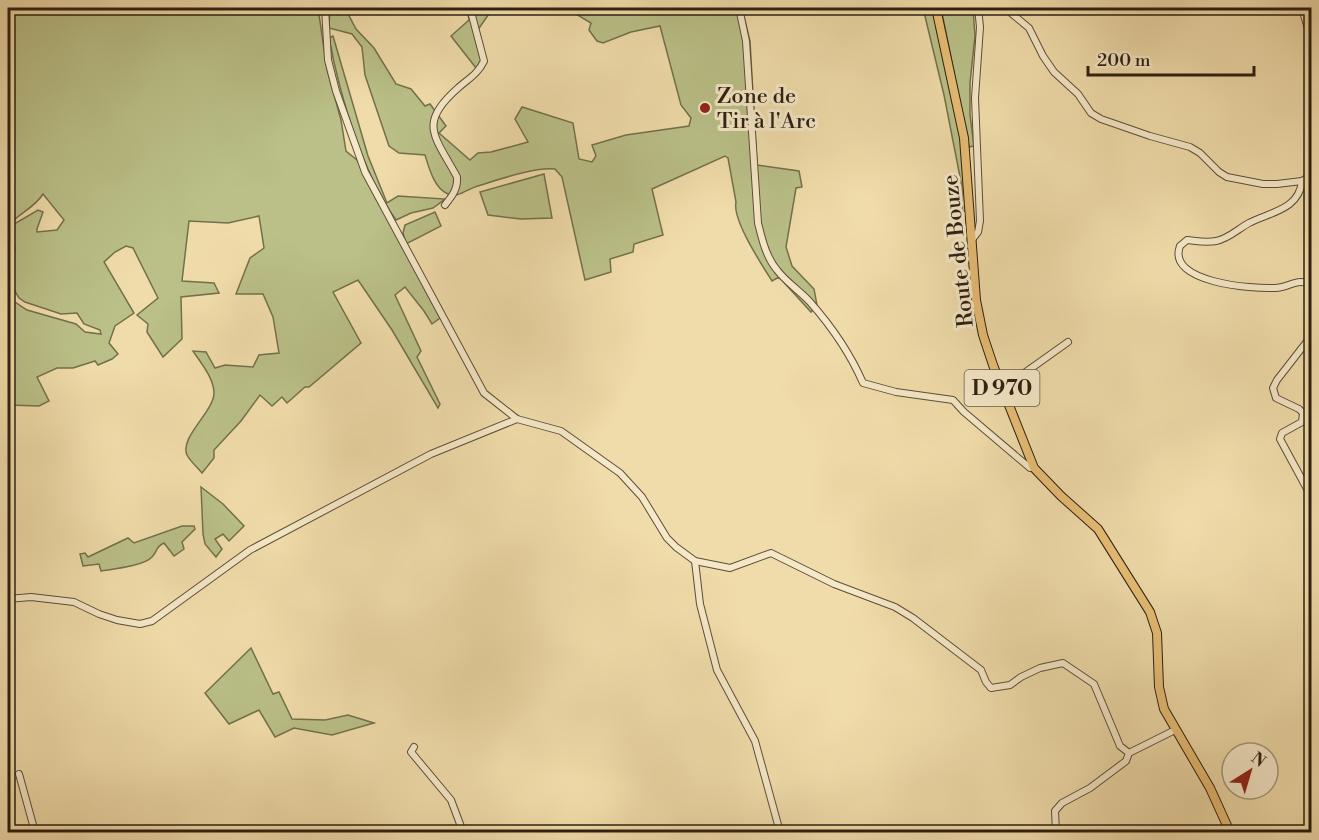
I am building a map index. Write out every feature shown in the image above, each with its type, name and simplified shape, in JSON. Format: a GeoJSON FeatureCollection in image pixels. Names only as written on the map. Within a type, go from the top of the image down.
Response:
{"type":"FeatureCollection","features":[{"type":"Feature","properties":{"kind":"main road","name":"Route de Bouze"},"geometry":{"type":"LineString","coordinates":[[936,8],[964,138],[976,300],[983,335],[1034,468],[1047,483],[1098,529],[1150,612],[1157,633],[1159,687],[1164,709],[1175,730]]}},
{"type":"Feature","properties":{"kind":"main road","name":"D 970"},"geometry":{"type":"LineString","coordinates":[[1175,730],[1210,788],[1230,832]]}},
{"type":"Feature","properties":{"kind":"street"},"geometry":{"type":"LineString","coordinates":[[325,8],[328,60],[336,91],[365,172],[484,393],[517,419],[561,431],[620,473],[642,497],[667,538],[695,561],[730,568],[771,553],[777,554],[790,563],[834,584],[895,607],[913,618],[981,670],[991,687],[1010,685],[1040,668],[1063,663],[1094,684],[1120,746],[1129,753]]}},
{"type":"Feature","properties":{"kind":"street"},"geometry":{"type":"LineString","coordinates":[[445,205],[453,194],[457,177],[434,134],[434,115],[457,89],[477,73],[484,61],[470,8]]}},
{"type":"Feature","properties":{"kind":"street"},"geometry":{"type":"LineString","coordinates":[[739,8],[746,40],[758,223],[765,250],[776,270],[809,301],[842,341],[863,383],[896,393],[953,400],[1030,468],[1034,468]]}},
{"type":"Feature","properties":{"kind":"street"},"geometry":{"type":"LineString","coordinates":[[971,241],[978,232],[980,222],[975,98],[980,27],[978,8]]}},
{"type":"Feature","properties":{"kind":"street"},"geometry":{"type":"LineString","coordinates":[[1005,8],[1029,28],[1054,72],[1078,94],[1094,116],[1196,150],[1215,169],[1227,177],[1263,184],[1302,181],[1311,175]]}},
{"type":"Feature","properties":{"kind":"street"},"geometry":{"type":"LineString","coordinates":[[1302,8],[1311,43]]}},
{"type":"Feature","properties":{"kind":"street"},"geometry":{"type":"LineString","coordinates":[[1302,181],[1298,195],[1286,208],[1255,221],[1221,240],[1207,242],[1187,240],[1180,246],[1178,255],[1183,266],[1194,274],[1245,288],[1277,288],[1294,282],[1311,284]]}},
{"type":"Feature","properties":{"kind":"street"},"geometry":{"type":"LineString","coordinates":[[1311,335],[1277,380],[1273,391],[1276,398],[1300,410],[1303,415],[1302,422],[1282,433],[1280,439],[1311,498]]}},
{"type":"Feature","properties":{"kind":"street"},"geometry":{"type":"LineString","coordinates":[[1002,389],[1068,342]]}},
{"type":"Feature","properties":{"kind":"street"},"geometry":{"type":"LineString","coordinates":[[8,599],[31,597],[74,602],[117,620],[140,624],[152,621],[250,550],[430,454],[517,419]]}},
{"type":"Feature","properties":{"kind":"street"},"geometry":{"type":"LineString","coordinates":[[695,561],[700,604],[717,670],[755,741],[780,832]]}},
{"type":"Feature","properties":{"kind":"street"},"geometry":{"type":"LineString","coordinates":[[1056,832],[1055,811],[1062,803],[1090,788],[1126,761],[1129,753],[1175,730]]}},
{"type":"Feature","properties":{"kind":"street"},"geometry":{"type":"LineString","coordinates":[[414,747],[411,752],[451,800],[464,832]]}},
{"type":"Feature","properties":{"kind":"street"},"geometry":{"type":"LineString","coordinates":[[19,774],[35,832]]}},
{"type":"Feature","properties":{"kind":"green space"},"geometry":{"type":"Polygon","coordinates":[[[8,8],[318,8],[327,69],[341,120],[346,151],[357,160],[440,318],[432,324],[405,287],[395,295],[421,351],[417,357],[440,404],[438,408],[392,330],[358,280],[333,292],[361,343],[287,403],[282,397],[272,406],[260,395],[241,421],[214,450],[214,458],[202,473],[188,457],[186,448],[192,432],[213,399],[214,392],[209,376],[193,351],[206,352],[215,368],[225,365],[253,367],[259,355],[279,353],[273,317],[263,294],[236,294],[250,258],[264,248],[259,216],[228,223],[189,221],[182,281],[214,283],[219,293],[181,297],[182,339],[163,357],[147,332],[148,324],[137,315],[158,298],[133,248],[126,246],[115,252],[104,262],[134,313],[115,326],[109,343],[118,354],[98,365],[95,361],[73,368],[57,368],[37,377],[49,401],[39,406],[8,405],[8,291],[12,300],[27,310],[76,324],[85,332],[101,334],[100,330],[84,324],[77,313],[61,314],[25,302],[19,298],[13,288],[12,264],[15,248],[10,229],[14,224],[38,210],[43,212],[37,232],[57,230],[64,220],[43,194],[8,227],[8,8]]]}},
{"type":"Feature","properties":{"kind":"green space"},"geometry":{"type":"Polygon","coordinates":[[[330,8],[337,15],[347,12],[356,29],[374,48],[396,84],[411,89],[425,106],[430,104],[446,126],[439,133],[470,160],[478,153],[491,152],[528,142],[515,119],[522,107],[573,123],[579,159],[592,162],[596,156],[592,145],[626,135],[689,126],[691,118],[681,105],[660,26],[631,32],[603,43],[597,41],[589,30],[591,23],[566,8],[742,8],[750,41],[757,165],[799,171],[802,187],[796,188],[786,247],[792,266],[814,289],[817,305],[811,312],[779,277],[772,281],[743,231],[736,210],[728,158],[725,156],[652,189],[663,235],[634,244],[633,252],[610,259],[611,272],[585,280],[562,177],[555,169],[517,174],[455,195],[443,191],[433,177],[425,155],[399,153],[389,146],[365,75],[362,47],[352,34],[329,28],[330,8]]]}},
{"type":"Feature","properties":{"kind":"green space"},"geometry":{"type":"Polygon","coordinates":[[[467,8],[493,8],[475,34],[482,59],[476,68],[451,36],[469,20],[467,8]]]}},
{"type":"Feature","properties":{"kind":"green space"},"geometry":{"type":"Polygon","coordinates":[[[923,8],[933,8],[960,135],[967,211],[962,211],[962,187],[944,95],[923,8]]]}},
{"type":"Feature","properties":{"kind":"green space"},"geometry":{"type":"Polygon","coordinates":[[[941,8],[973,8],[975,36],[970,83],[970,115],[974,146],[969,147],[941,8]]]}},
{"type":"Feature","properties":{"kind":"green space"},"geometry":{"type":"Polygon","coordinates":[[[333,36],[368,156],[387,203],[398,196],[445,199],[433,208],[411,213],[396,220],[384,201],[363,157],[346,108],[329,38],[333,36]]]}},
{"type":"Feature","properties":{"kind":"green space"},"geometry":{"type":"Polygon","coordinates":[[[544,174],[552,218],[521,219],[488,215],[480,192],[544,174]]]}},
{"type":"Feature","properties":{"kind":"green space"},"geometry":{"type":"Polygon","coordinates":[[[435,212],[441,226],[406,244],[403,233],[405,225],[435,212]]]}},
{"type":"Feature","properties":{"kind":"green space"},"geometry":{"type":"Polygon","coordinates":[[[201,487],[223,504],[244,526],[229,541],[223,534],[215,539],[222,549],[216,557],[205,544],[201,487]]]}},
{"type":"Feature","properties":{"kind":"green space"},"geometry":{"type":"Polygon","coordinates":[[[182,526],[194,526],[195,529],[182,542],[184,549],[174,556],[164,543],[148,560],[136,565],[101,571],[99,564],[83,566],[80,554],[85,553],[88,557],[128,538],[134,543],[182,526]]]}},
{"type":"Feature","properties":{"kind":"green space"},"geometry":{"type":"Polygon","coordinates":[[[251,648],[273,694],[279,692],[292,719],[325,720],[348,715],[374,723],[332,735],[294,728],[275,737],[259,710],[229,724],[205,693],[251,648]]]}},
{"type":"Feature","properties":{"kind":"place","name":"Zone de Tir à l'Arc"},"geometry":{"type":"Point","coordinates":[705,108]}}]}
